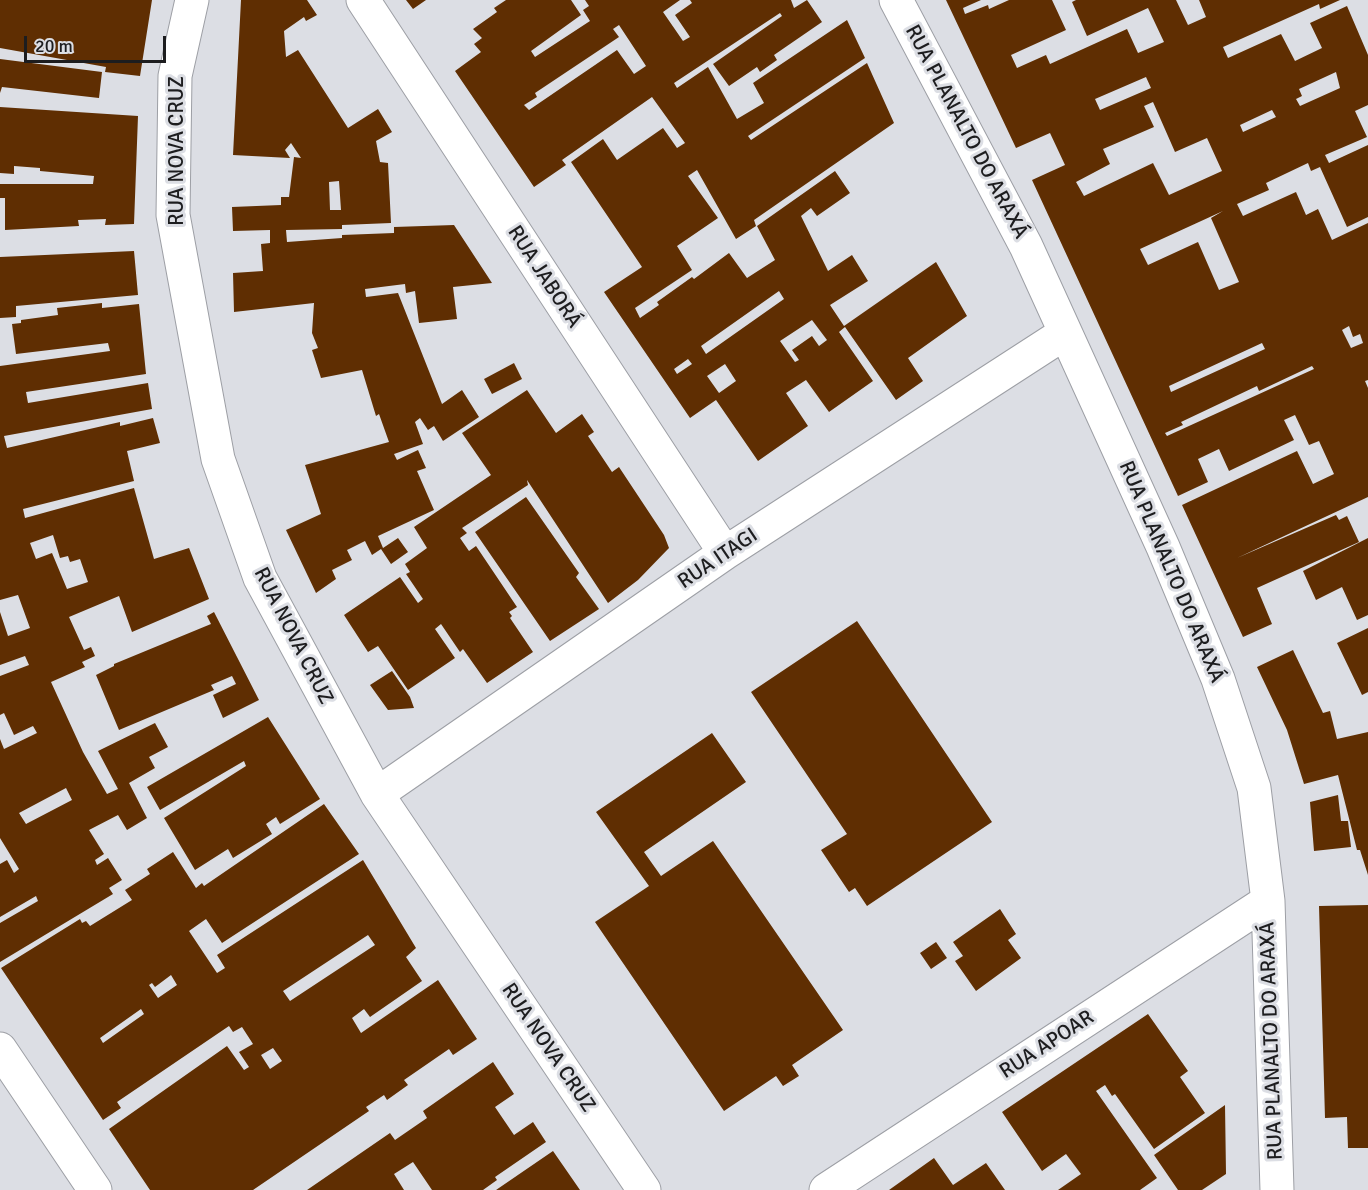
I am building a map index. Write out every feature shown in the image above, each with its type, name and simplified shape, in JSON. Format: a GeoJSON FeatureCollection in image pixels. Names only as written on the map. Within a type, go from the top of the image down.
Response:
{"type":"FeatureCollection","features":[{"type":"Feature","properties":{"kind":"street","name":"RUA NOVA CRUZ"},"geometry":{"type":"LineString","coordinates":[[192,0],[175,76],[173,215],[218,459],[260,578],[377,794],[644,1190]]}},
{"type":"Feature","properties":{"kind":"street","name":"RUA JABORÁ"},"geometry":{"type":"LineString","coordinates":[[363,0],[725,553]]}},
{"type":"Feature","properties":{"kind":"street","name":"RUA PLANALTO DO ARAXÁ"},"geometry":{"type":"LineString","coordinates":[[896,0],[1026,246],[1163,547],[1218,679],[1254,788],[1268,901],[1277,1190]]}},
{"type":"Feature","properties":{"kind":"street","name":"RUA ITAGI"},"geometry":{"type":"LineString","coordinates":[[377,794],[725,553],[1065,333]]}},
{"type":"Feature","properties":{"kind":"street","name":"RUA APOAR"},"geometry":{"type":"LineString","coordinates":[[826,1190],[1268,901]]}},
{"type":"Feature","properties":{"kind":"street"},"geometry":{"type":"LineString","coordinates":[[0,1049],[95,1190]]}},
{"type":"Feature","properties":{"kind":"building"},"geometry":{"type":"Polygon","coordinates":[[[0,0],[152,0],[140,76],[105,72],[106,67],[0,48],[0,0]]]}},
{"type":"Feature","properties":{"kind":"building"},"geometry":{"type":"Polygon","coordinates":[[[241,0],[307,0],[317,15],[306,21],[304,17],[284,31],[286,57],[298,50],[348,128],[378,109],[392,132],[376,141],[380,162],[388,163],[391,223],[342,225],[342,229],[286,230],[287,242],[342,238],[342,235],[394,233],[394,227],[454,225],[492,283],[453,287],[457,319],[419,323],[415,291],[406,293],[405,284],[365,289],[366,297],[398,293],[442,404],[462,390],[479,417],[443,441],[434,426],[428,430],[420,418],[415,422],[423,444],[394,454],[397,460],[418,450],[426,468],[417,471],[434,510],[378,536],[383,548],[398,538],[408,552],[391,564],[381,549],[372,555],[365,541],[347,550],[352,560],[332,570],[336,579],[316,593],[286,530],[321,514],[305,465],[389,442],[379,414],[376,416],[362,370],[321,378],[312,350],[318,348],[312,333],[314,303],[234,312],[233,273],[263,271],[261,244],[270,243],[270,230],[233,231],[232,207],[281,205],[281,197],[289,197],[294,157],[301,158],[291,143],[285,150],[290,158],[233,155],[241,0]],[[339,181],[329,182],[330,210],[341,210],[339,181]]]}},
{"type":"Feature","properties":{"kind":"building"},"geometry":{"type":"Polygon","coordinates":[[[406,0],[426,0],[413,9],[406,0]]]}},
{"type":"Feature","properties":{"kind":"building"},"geometry":{"type":"Polygon","coordinates":[[[506,0],[571,0],[581,15],[531,51],[535,57],[590,21],[583,10],[589,6],[585,0],[680,0],[663,12],[683,41],[690,37],[675,15],[692,3],[690,0],[791,0],[794,8],[807,0],[822,22],[774,55],[777,60],[760,72],[757,67],[729,86],[713,64],[782,16],[780,13],[674,83],[677,88],[708,67],[737,119],[764,103],[753,83],[847,20],[865,58],[748,136],[751,140],[867,63],[894,123],[754,220],[756,226],[736,239],[697,170],[688,176],[718,218],[677,246],[692,270],[635,308],[640,318],[659,305],[657,302],[692,277],[694,279],[729,253],[747,278],[775,260],[757,226],[835,171],[850,193],[817,216],[811,208],[801,216],[828,271],[852,255],[868,281],[830,305],[844,326],[936,262],[967,316],[908,358],[923,381],[896,400],[845,327],[839,332],[873,381],[829,412],[806,380],[786,393],[808,426],[758,461],[716,400],[690,418],[604,292],[642,267],[571,162],[603,139],[617,160],[663,128],[677,148],[685,143],[652,97],[562,160],[566,165],[534,187],[455,71],[481,52],[474,44],[482,38],[473,29],[497,12],[494,8],[506,0]],[[619,25],[613,29],[619,37],[535,93],[537,97],[524,105],[529,110],[617,50],[634,74],[646,66],[619,25]],[[779,291],[701,346],[706,354],[784,299],[779,291]],[[812,320],[780,341],[795,362],[799,360],[792,350],[812,336],[819,346],[827,340],[812,320]],[[688,359],[674,369],[677,374],[692,364],[688,359]],[[725,364],[707,376],[719,393],[736,381],[725,364]]]}},
{"type":"Feature","properties":{"kind":"building"},"geometry":{"type":"Polygon","coordinates":[[[946,0],[981,0],[963,8],[965,14],[988,5],[989,9],[1009,0],[1052,0],[1066,30],[1011,55],[1017,68],[1046,55],[1050,64],[1127,29],[1138,53],[1164,42],[1148,8],[1087,36],[1072,2],[1076,0],[1176,0],[1188,25],[1206,17],[1199,0],[1340,0],[1320,9],[1319,4],[1223,47],[1228,58],[1281,34],[1295,61],[1322,48],[1310,23],[1347,6],[1368,55],[1368,105],[1355,111],[1367,137],[1325,155],[1329,163],[1368,145],[1368,217],[1347,227],[1320,167],[1311,171],[1308,163],[1266,183],[1269,190],[1237,204],[1243,216],[1296,192],[1306,215],[1318,209],[1332,240],[1368,223],[1368,380],[1365,381],[1368,388],[1368,497],[1237,558],[1336,515],[1339,520],[1347,516],[1359,542],[1257,588],[1272,624],[1243,637],[1182,505],[1297,451],[1313,484],[1334,474],[1319,441],[1309,445],[1295,415],[1284,420],[1294,440],[1229,471],[1219,449],[1198,459],[1208,482],[1178,496],[1032,180],[1065,165],[1050,133],[1016,148],[946,0]],[[1336,72],[1299,89],[1302,96],[1296,99],[1300,106],[1340,88],[1336,72]],[[1146,77],[1095,99],[1100,110],[1151,88],[1146,77]],[[1153,102],[1144,106],[1154,127],[1103,149],[1110,164],[1076,182],[1084,196],[1153,163],[1169,195],[1222,171],[1207,138],[1175,152],[1153,102]],[[1272,110],[1240,125],[1243,132],[1276,117],[1272,110]],[[1223,211],[1140,249],[1148,265],[1198,242],[1219,290],[1239,282],[1211,218],[1223,211]],[[1349,326],[1342,330],[1351,348],[1363,343],[1360,334],[1353,337],[1349,326]],[[1262,343],[1169,386],[1171,392],[1265,349],[1262,343]],[[1312,366],[1259,391],[1257,386],[1181,422],[1183,425],[1165,433],[1167,436],[1314,369],[1312,366]]]}},
{"type":"Feature","properties":{"kind":"building"},"geometry":{"type":"Polygon","coordinates":[[[0,59],[102,72],[99,98],[2,87],[0,93],[0,59]]]}},
{"type":"Feature","properties":{"kind":"building"},"geometry":{"type":"Polygon","coordinates":[[[0,107],[138,116],[134,224],[105,225],[106,219],[78,220],[79,226],[5,230],[5,198],[0,198],[0,184],[93,184],[94,176],[14,166],[14,174],[0,173],[0,107]]]}},
{"type":"Feature","properties":{"kind":"building"},"geometry":{"type":"Polygon","coordinates":[[[134,251],[138,295],[16,306],[16,317],[0,318],[0,257],[134,251]]]}},
{"type":"Feature","properties":{"kind":"building"},"geometry":{"type":"Polygon","coordinates":[[[102,303],[102,308],[139,304],[146,374],[26,392],[28,403],[148,383],[152,409],[4,436],[7,448],[120,422],[120,426],[153,418],[160,443],[127,451],[134,481],[23,509],[25,518],[134,488],[154,559],[189,548],[209,599],[132,632],[119,596],[69,617],[84,650],[91,647],[95,656],[82,662],[85,667],[51,682],[83,752],[107,794],[118,789],[98,751],[155,723],[168,747],[149,757],[155,768],[129,783],[147,818],[127,830],[118,815],[89,830],[104,854],[95,860],[97,865],[108,858],[122,880],[109,888],[113,894],[0,962],[0,923],[38,901],[36,896],[0,917],[0,864],[7,860],[14,873],[19,869],[0,838],[0,739],[4,749],[37,733],[33,726],[14,735],[4,713],[0,715],[0,676],[29,665],[25,656],[0,665],[0,612],[8,636],[30,628],[18,595],[0,600],[0,366],[110,351],[108,343],[16,354],[12,324],[21,323],[21,320],[58,315],[57,308],[102,303]],[[53,535],[30,543],[36,559],[52,553],[67,589],[88,582],[80,559],[70,562],[68,556],[60,558],[53,535]],[[66,788],[19,813],[26,824],[72,800],[66,788]]]}},
{"type":"Feature","properties":{"kind":"building"},"geometry":{"type":"Polygon","coordinates":[[[514,363],[522,379],[492,394],[484,379],[514,363]]]}},
{"type":"Feature","properties":{"kind":"building"},"geometry":{"type":"Polygon","coordinates":[[[527,390],[556,433],[582,414],[594,432],[588,436],[612,472],[619,467],[664,535],[669,548],[638,580],[608,603],[527,480],[528,485],[462,528],[467,533],[460,538],[469,551],[476,546],[517,607],[509,612],[512,616],[510,618],[533,652],[487,683],[463,649],[460,652],[441,624],[435,629],[455,658],[408,690],[378,646],[368,652],[344,615],[400,577],[418,603],[423,599],[406,574],[410,572],[405,564],[427,548],[414,527],[491,475],[462,433],[527,390]]]}},
{"type":"Feature","properties":{"kind":"building"},"geometry":{"type":"Polygon","coordinates":[[[526,497],[579,573],[576,577],[599,609],[550,641],[475,532],[526,497]]]}},
{"type":"Feature","properties":{"kind":"building"},"geometry":{"type":"Polygon","coordinates":[[[1368,538],[1368,615],[1357,620],[1342,587],[1316,600],[1303,571],[1368,538]]]}},
{"type":"Feature","properties":{"kind":"building"},"geometry":{"type":"Polygon","coordinates":[[[214,612],[259,700],[223,718],[213,695],[236,684],[232,676],[211,685],[214,690],[119,730],[96,675],[114,664],[211,624],[207,616],[214,612]]]}},
{"type":"Feature","properties":{"kind":"building"},"geometry":{"type":"Polygon","coordinates":[[[857,621],[992,822],[867,906],[855,888],[849,892],[821,850],[847,834],[751,692],[857,621]]]}},
{"type":"Feature","properties":{"kind":"building"},"geometry":{"type":"Polygon","coordinates":[[[1368,628],[1368,692],[1362,695],[1337,643],[1368,628]]]}},
{"type":"Feature","properties":{"kind":"building"},"geometry":{"type":"Polygon","coordinates":[[[1293,650],[1323,713],[1330,711],[1337,739],[1368,732],[1368,875],[1360,850],[1357,850],[1338,775],[1304,784],[1287,730],[1257,667],[1293,650]]]}},
{"type":"Feature","properties":{"kind":"building"},"geometry":{"type":"Polygon","coordinates":[[[392,671],[410,697],[414,708],[388,710],[370,685],[392,671]]]}},
{"type":"Feature","properties":{"kind":"building"},"geometry":{"type":"Polygon","coordinates":[[[268,717],[320,799],[280,824],[276,817],[266,824],[272,834],[233,858],[228,849],[195,870],[164,818],[246,766],[244,761],[160,810],[147,787],[268,717]]]}},
{"type":"Feature","properties":{"kind":"building"},"geometry":{"type":"Polygon","coordinates":[[[712,733],[746,782],[644,852],[661,876],[713,841],[843,1030],[792,1065],[799,1076],[783,1086],[776,1076],[724,1111],[595,922],[649,886],[596,812],[712,733]]]}},
{"type":"Feature","properties":{"kind":"building"},"geometry":{"type":"Polygon","coordinates":[[[1338,795],[1341,821],[1348,821],[1351,847],[1314,851],[1310,802],[1338,795]]]}},
{"type":"Feature","properties":{"kind":"building"},"geometry":{"type":"Polygon","coordinates":[[[324,804],[359,854],[222,943],[206,919],[189,931],[217,973],[225,968],[217,955],[363,860],[416,948],[406,957],[422,981],[370,1017],[364,1009],[352,1018],[361,1033],[438,980],[477,1039],[453,1055],[449,1049],[404,1080],[408,1085],[387,1100],[384,1095],[366,1107],[369,1111],[253,1190],[150,1190],[109,1129],[227,1046],[244,1070],[249,1067],[239,1052],[253,1044],[242,1027],[233,1032],[229,1026],[117,1102],[121,1108],[103,1120],[1,968],[80,919],[82,923],[86,921],[90,926],[132,900],[125,890],[150,874],[147,869],[173,852],[196,888],[202,883],[204,886],[324,804]],[[368,935],[283,991],[290,1001],[375,945],[368,935]],[[171,975],[155,987],[152,983],[149,985],[158,998],[177,985],[171,975]],[[141,1009],[100,1038],[103,1043],[144,1014],[141,1009]],[[273,1048],[261,1055],[270,1069],[282,1061],[273,1048]]]}},
{"type":"Feature","properties":{"kind":"building"},"geometry":{"type":"Polygon","coordinates":[[[1368,905],[1368,1148],[1348,1148],[1347,1117],[1325,1118],[1319,906],[1368,905]]]}},
{"type":"Feature","properties":{"kind":"building"},"geometry":{"type":"Polygon","coordinates":[[[1000,909],[1016,934],[1008,940],[1021,958],[976,991],[955,961],[963,956],[953,942],[1000,909]]]}},
{"type":"Feature","properties":{"kind":"building"},"geometry":{"type":"Polygon","coordinates":[[[936,942],[947,958],[931,969],[920,953],[936,942]]]}},
{"type":"Feature","properties":{"kind":"building"},"geometry":{"type":"Polygon","coordinates":[[[1148,1014],[1188,1071],[1180,1077],[1205,1113],[1154,1149],[1115,1094],[1112,1096],[1105,1085],[1096,1091],[1157,1178],[1140,1190],[1058,1190],[1081,1174],[1066,1154],[1042,1171],[1002,1112],[1148,1014]]]}},
{"type":"Feature","properties":{"kind":"building"},"geometry":{"type":"Polygon","coordinates":[[[493,1062],[514,1094],[495,1107],[514,1135],[533,1122],[546,1142],[495,1177],[497,1180],[483,1190],[432,1190],[413,1162],[394,1174],[404,1190],[307,1190],[390,1133],[395,1140],[427,1118],[423,1111],[493,1062]]]}},
{"type":"Feature","properties":{"kind":"building"},"geometry":{"type":"Polygon","coordinates":[[[1225,1105],[1226,1174],[1202,1190],[1178,1190],[1154,1155],[1225,1105]]]}},
{"type":"Feature","properties":{"kind":"building"},"geometry":{"type":"Polygon","coordinates":[[[553,1151],[580,1190],[496,1190],[553,1151]]]}},
{"type":"Feature","properties":{"kind":"building"},"geometry":{"type":"Polygon","coordinates":[[[934,1158],[953,1185],[986,1163],[1005,1190],[889,1190],[934,1158]]]}}]}
